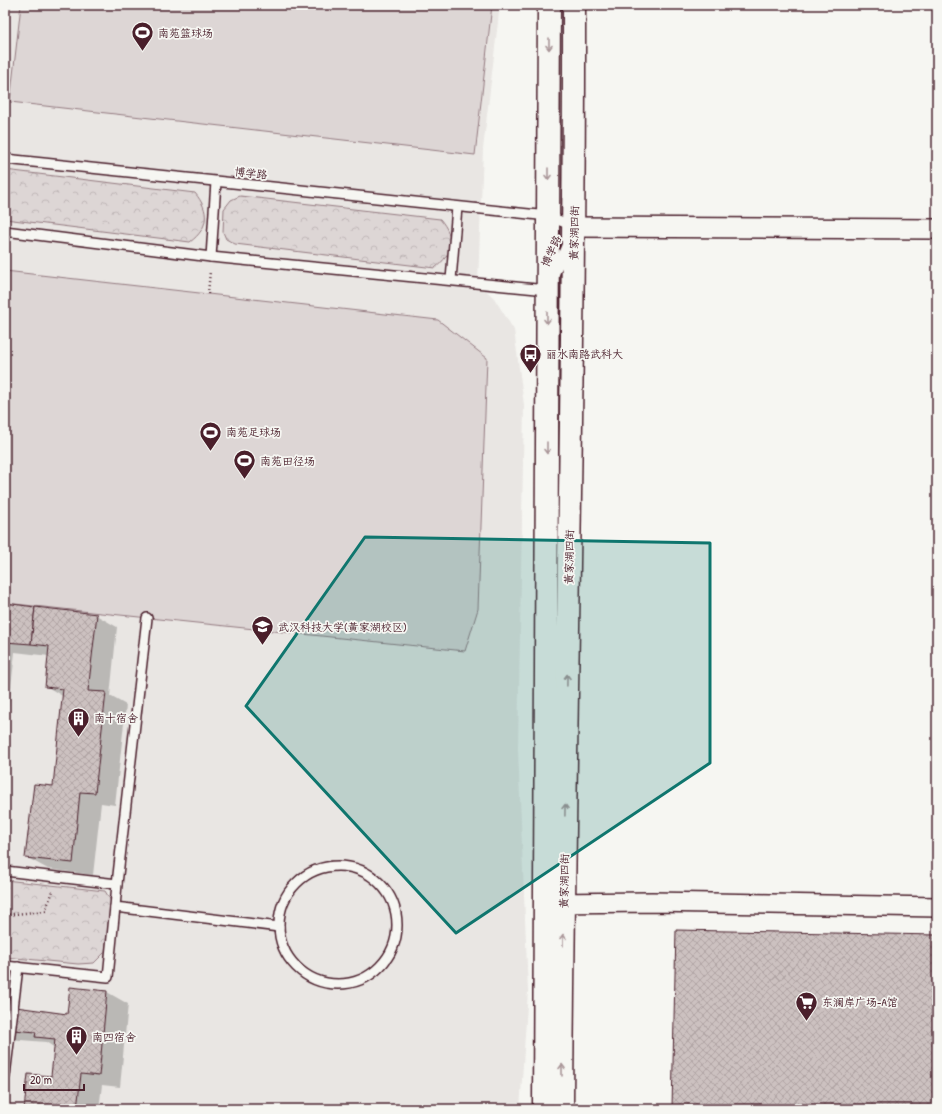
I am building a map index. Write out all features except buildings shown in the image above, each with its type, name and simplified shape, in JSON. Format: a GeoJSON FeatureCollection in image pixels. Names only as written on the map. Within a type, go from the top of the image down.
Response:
{"type":"FeatureCollection","features":[{"type":"Feature","properties":{"kind":"street","name":"黄家湖四街"},"geometry":{"type":"LineString","coordinates":[[550,5],[547,290],[554,903],[562,1109]]}},
{"type":"Feature","properties":{"kind":"street","name":"黄家湖四街"},"geometry":{"type":"LineString","coordinates":[[544,1109],[554,903],[575,227],[574,5]]}},
{"type":"Feature","properties":{"kind":"street"},"geometry":{"type":"LineString","coordinates":[[575,227],[937,229]]}},
{"type":"Feature","properties":{"kind":"street"},"geometry":{"type":"LineString","coordinates":[[554,903],[652,902],[937,907]]}},
{"type":"Feature","properties":{"kind":"lane","name":"博学路"},"geometry":{"type":"LineString","coordinates":[[5,159],[548,216],[575,227],[547,290]]}},
{"type":"Feature","properties":{"kind":"lane"},"geometry":{"type":"LineString","coordinates":[[211,257],[216,182]]}},
{"type":"Feature","properties":{"kind":"lane"},"geometry":{"type":"LineString","coordinates":[[451,280],[457,207]]}},
{"type":"Feature","properties":{"kind":"lane"},"geometry":{"type":"LineString","coordinates":[[5,231],[211,257],[547,290]]}},
{"type":"Feature","properties":{"kind":"lane"},"geometry":{"type":"LineString","coordinates":[[5,966],[108,977],[146,618]]}},
{"type":"Feature","properties":{"kind":"lane"},"geometry":{"type":"LineString","coordinates":[[338,865],[356,868],[362,871],[373,877],[387,890],[395,908],[397,926],[393,946],[383,964],[368,976],[349,983],[328,983],[309,977],[294,964],[283,947],[279,927],[281,908],[289,891],[302,877],[319,868],[338,865]]}},
{"type":"Feature","properties":{"kind":"lane"},"geometry":{"type":"LineString","coordinates":[[5,872],[117,884]]}},
{"type":"Feature","properties":{"kind":"lane"},"geometry":{"type":"LineString","coordinates":[[115,907],[279,927]]}},
{"type":"Feature","properties":{"kind":"lane"},"geometry":{"type":"LineString","coordinates":[[5,1076],[18,967]]}},
{"type":"Feature","properties":{"kind":"path"},"geometry":{"type":"LineString","coordinates":[[208,294],[211,257]]}},
{"type":"Feature","properties":{"kind":"path"},"geometry":{"type":"LineString","coordinates":[[5,915],[45,911],[58,877]]}},
{"type":"Feature","properties":{"kind":"highlighted area"},"geometry":{"type":"Polygon","coordinates":[[[365,537],[710,543],[710,763],[456,933],[246,706],[365,537]]]}},
{"type":"Feature","properties":{"kind":"shaded area","name":"武汉科技大学(黄家湖校区)"},"geometry":{"type":"Polygon","coordinates":[[[5,5],[500,5],[483,149],[478,283],[494,298],[514,330],[524,405],[518,749],[528,991],[520,1109],[5,1109],[5,5]]]}},
{"type":"Feature","properties":{"kind":"green space"},"geometry":{"type":"Polygon","coordinates":[[[21,5],[492,5],[475,155],[10,102],[21,5]]]}},
{"type":"Feature","properties":{"kind":"green space"},"geometry":{"type":"Polygon","coordinates":[[[5,170],[195,193],[203,206],[205,213],[204,225],[201,231],[190,242],[5,219],[5,170]]]}},
{"type":"Feature","properties":{"kind":"green space"},"geometry":{"type":"Polygon","coordinates":[[[240,196],[440,219],[450,238],[449,251],[446,257],[435,268],[235,244],[226,239],[223,232],[224,209],[231,200],[240,196]]]}},
{"type":"Feature","properties":{"kind":"green space","name":"南苑田径场"},"geometry":{"type":"Polygon","coordinates":[[[5,271],[438,320],[487,358],[478,609],[465,651],[5,603],[5,271]]]}},
{"type":"Feature","properties":{"kind":"green space"},"geometry":{"type":"Polygon","coordinates":[[[5,880],[105,891],[111,901],[105,952],[94,963],[78,964],[5,957],[5,880]]]}},
{"type":"Feature","properties":{"kind":"place","name":"南苑篮球场"},"geometry":{"type":"Point","coordinates":[142,52]}},
{"type":"Feature","properties":{"kind":"place","name":"丽水南路武科大"},"geometry":{"type":"Point","coordinates":[531,374]}},
{"type":"Feature","properties":{"kind":"place","name":"南苑足球场"},"geometry":{"type":"Point","coordinates":[210,452]}},
{"type":"Feature","properties":{"kind":"place","name":"南苑田径场"},"geometry":{"type":"Point","coordinates":[244,480]}},
{"type":"Feature","properties":{"kind":"place","name":"武汉科技大学(黄家湖校区)"},"geometry":{"type":"Point","coordinates":[263,646]}},
{"type":"Feature","properties":{"kind":"place","name":"南十宿舍"},"geometry":{"type":"Point","coordinates":[79,738]}},
{"type":"Feature","properties":{"kind":"place","name":"东澜岸广场-A馆"},"geometry":{"type":"Point","coordinates":[806,1022]}},
{"type":"Feature","properties":{"kind":"place","name":"南四宿舍"},"geometry":{"type":"Point","coordinates":[77,1056]}}]}
